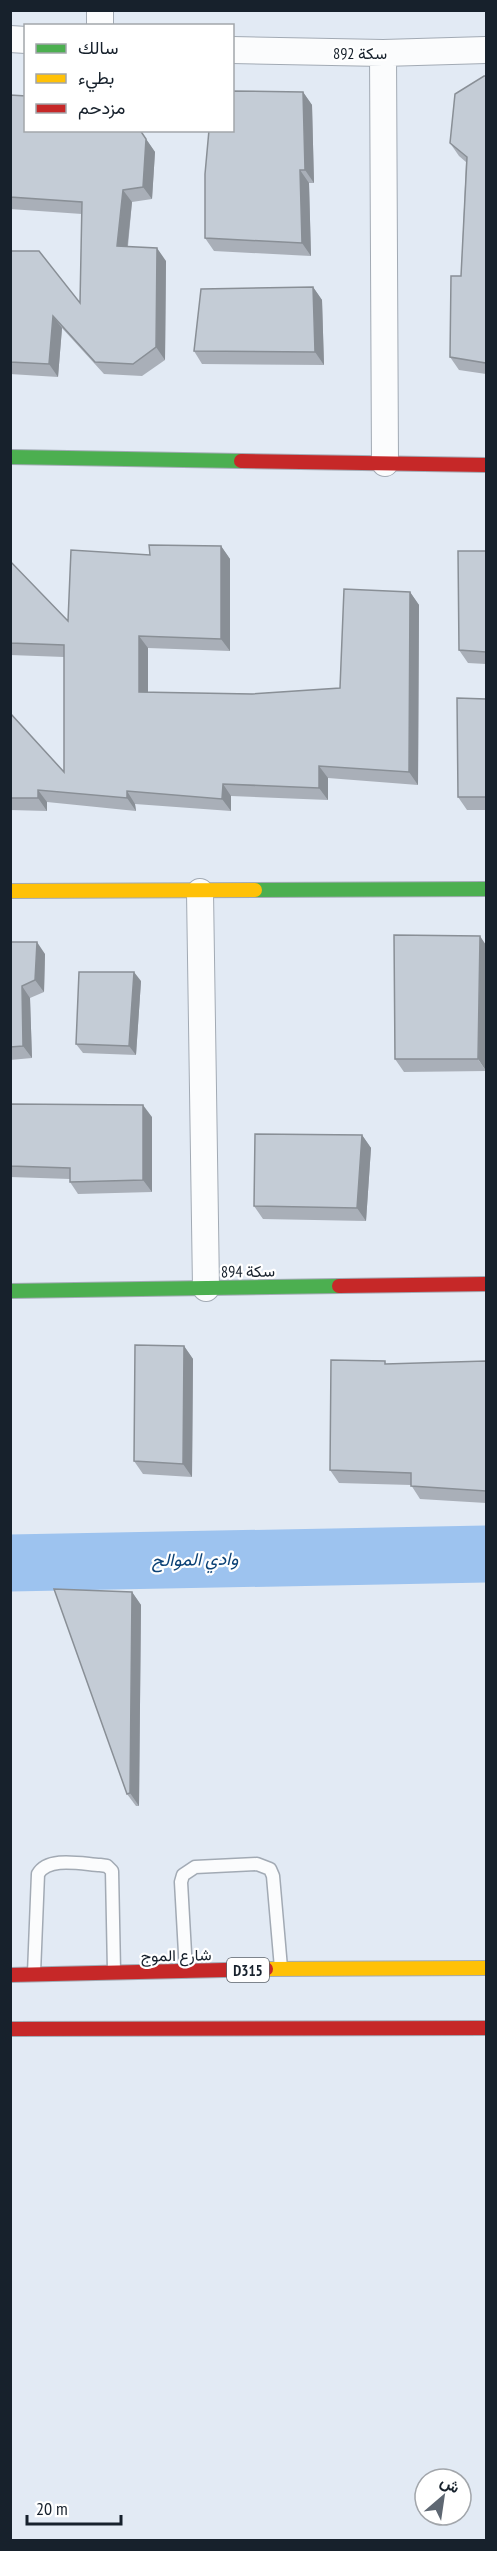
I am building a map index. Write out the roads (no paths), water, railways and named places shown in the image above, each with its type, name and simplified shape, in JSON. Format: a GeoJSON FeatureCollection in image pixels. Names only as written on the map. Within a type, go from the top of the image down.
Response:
{"type":"FeatureCollection","features":[{"type":"Feature","properties":{"kind":"street","name":"سكة 892"},"geometry":{"type":"LineString","coordinates":[[234,50],[383,53],[486,50]]}},
{"type":"Feature","properties":{"kind":"street"},"geometry":{"type":"LineString","coordinates":[[383,53],[385,463]]}},
{"type":"Feature","properties":{"kind":"street"},"geometry":{"type":"LineString","coordinates":[[10,457],[486,465]]}},
{"type":"Feature","properties":{"kind":"street"},"geometry":{"type":"LineString","coordinates":[[10,891],[486,889]]}},
{"type":"Feature","properties":{"kind":"street"},"geometry":{"type":"LineString","coordinates":[[200,892],[206,1288]]}},
{"type":"Feature","properties":{"kind":"street","name":"سكة 894"},"geometry":{"type":"LineString","coordinates":[[10,1291],[486,1284]]}},
{"type":"Feature","properties":{"kind":"street","name":"شارع الموج"},"geometry":{"type":"LineString","coordinates":[[10,1975],[281,1969],[486,1968]]}},
{"type":"Feature","properties":{"kind":"street"},"geometry":{"type":"LineString","coordinates":[[10,2029],[486,2028]]}},
{"type":"Feature","properties":{"kind":"lane"},"geometry":{"type":"LineString","coordinates":[[33,1974],[38,1874],[42,1868],[54,1863],[100,1865],[107,1866],[112,1871],[114,1972]]}},
{"type":"Feature","properties":{"kind":"lane"},"geometry":{"type":"LineString","coordinates":[[186,1971],[183,1875],[188,1869],[195,1867],[257,1864],[270,1869],[273,1876],[281,1969]]}},
{"type":"Feature","properties":{"kind":"waterway","name":"وادي الموالح"},"geometry":{"type":"LineString","coordinates":[[10,1563],[486,1554]]}}]}
